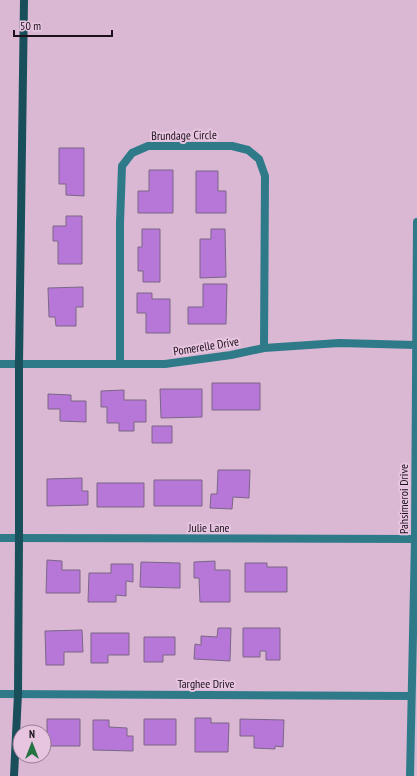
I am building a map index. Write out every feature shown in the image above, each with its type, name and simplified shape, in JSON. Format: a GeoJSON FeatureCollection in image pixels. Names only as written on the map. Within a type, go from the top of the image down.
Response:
{"type":"FeatureCollection","features":[{"type":"Feature","properties":{"kind":"street"},"geometry":{"type":"LineString","coordinates":[[14,776],[18,694],[19,364],[24,0]]}},
{"type":"Feature","properties":{"kind":"street","name":"Brundage Circle"},"geometry":{"type":"LineString","coordinates":[[120,364],[120,223],[122,166],[132,153],[148,146],[232,146],[248,150],[259,159],[265,176],[264,348]]}},
{"type":"Feature","properties":{"kind":"street","name":"Pahsimeroi Drive"},"geometry":{"type":"LineString","coordinates":[[410,776],[416,539],[417,222]]}},
{"type":"Feature","properties":{"kind":"street","name":"Pomerelle Drive"},"geometry":{"type":"LineString","coordinates":[[0,364],[165,364],[231,355],[264,348],[339,343],[416,345]]}},
{"type":"Feature","properties":{"kind":"street","name":"Julie Lane"},"geometry":{"type":"LineString","coordinates":[[0,538],[416,539]]}},
{"type":"Feature","properties":{"kind":"street","name":"Targhee Drive"},"geometry":{"type":"LineString","coordinates":[[0,694],[411,696]]}},
{"type":"Feature","properties":{"kind":"building"},"geometry":{"type":"Polygon","coordinates":[[[59,148],[84,148],[84,196],[66,195],[66,184],[59,184],[59,148]]]}},
{"type":"Feature","properties":{"kind":"building"},"geometry":{"type":"Polygon","coordinates":[[[149,170],[173,170],[173,213],[138,213],[138,191],[149,191],[149,170]]]}},
{"type":"Feature","properties":{"kind":"building"},"geometry":{"type":"Polygon","coordinates":[[[196,171],[218,171],[218,191],[226,191],[226,213],[196,213],[196,171]]]}},
{"type":"Feature","properties":{"kind":"building"},"geometry":{"type":"Polygon","coordinates":[[[66,216],[82,216],[82,264],[58,264],[58,241],[53,241],[53,226],[66,226],[66,216]]]}},
{"type":"Feature","properties":{"kind":"building"},"geometry":{"type":"Polygon","coordinates":[[[142,229],[160,229],[160,282],[143,282],[143,271],[138,271],[138,247],[142,247],[142,229]]]}},
{"type":"Feature","properties":{"kind":"building"},"geometry":{"type":"Polygon","coordinates":[[[211,229],[225,229],[226,277],[200,278],[200,239],[211,239],[211,229]]]}},
{"type":"Feature","properties":{"kind":"building"},"geometry":{"type":"Polygon","coordinates":[[[203,284],[227,284],[226,324],[188,324],[188,307],[203,307],[203,284]]]}},
{"type":"Feature","properties":{"kind":"building"},"geometry":{"type":"Polygon","coordinates":[[[83,287],[83,307],[76,307],[76,326],[56,326],[55,317],[49,317],[48,288],[83,287]]]}},
{"type":"Feature","properties":{"kind":"building"},"geometry":{"type":"Polygon","coordinates":[[[137,293],[152,293],[152,299],[170,299],[170,333],[146,333],[146,313],[137,313],[137,293]]]}},
{"type":"Feature","properties":{"kind":"building"},"geometry":{"type":"Polygon","coordinates":[[[212,383],[260,383],[260,410],[212,410],[212,383]]]}},
{"type":"Feature","properties":{"kind":"building"},"geometry":{"type":"Polygon","coordinates":[[[160,389],[202,389],[202,417],[161,418],[160,389]]]}},
{"type":"Feature","properties":{"kind":"building"},"geometry":{"type":"Polygon","coordinates":[[[124,390],[124,400],[146,400],[146,422],[134,422],[134,431],[119,431],[119,423],[107,423],[107,407],[101,407],[101,391],[124,390]]]}},
{"type":"Feature","properties":{"kind":"building"},"geometry":{"type":"Polygon","coordinates":[[[48,394],[71,395],[71,401],[86,401],[86,422],[60,421],[60,409],[48,409],[48,394]]]}},
{"type":"Feature","properties":{"kind":"building"},"geometry":{"type":"Polygon","coordinates":[[[152,426],[172,426],[172,443],[152,443],[152,426]]]}},
{"type":"Feature","properties":{"kind":"building"},"geometry":{"type":"Polygon","coordinates":[[[218,470],[250,470],[249,498],[233,497],[232,509],[210,508],[211,494],[217,494],[218,470]]]}},
{"type":"Feature","properties":{"kind":"building"},"geometry":{"type":"Polygon","coordinates":[[[82,478],[82,491],[88,491],[88,505],[47,506],[47,479],[82,478]]]}},
{"type":"Feature","properties":{"kind":"building"},"geometry":{"type":"Polygon","coordinates":[[[154,480],[202,480],[202,506],[154,506],[154,480]]]}},
{"type":"Feature","properties":{"kind":"building"},"geometry":{"type":"Polygon","coordinates":[[[97,483],[144,483],[144,507],[97,507],[97,483]]]}},
{"type":"Feature","properties":{"kind":"building"},"geometry":{"type":"Polygon","coordinates":[[[47,560],[62,561],[62,570],[80,570],[80,593],[46,593],[47,560]]]}},
{"type":"Feature","properties":{"kind":"building"},"geometry":{"type":"Polygon","coordinates":[[[215,561],[215,570],[230,570],[230,602],[200,602],[199,578],[194,578],[194,562],[215,561]]]}},
{"type":"Feature","properties":{"kind":"building"},"geometry":{"type":"Polygon","coordinates":[[[141,562],[180,563],[180,588],[140,587],[141,562]]]}},
{"type":"Feature","properties":{"kind":"building"},"geometry":{"type":"Polygon","coordinates":[[[245,563],[267,563],[267,567],[287,567],[287,592],[245,592],[245,563]]]}},
{"type":"Feature","properties":{"kind":"building"},"geometry":{"type":"Polygon","coordinates":[[[111,564],[133,564],[133,582],[126,581],[126,596],[116,595],[116,602],[88,602],[89,573],[111,573],[111,564]]]}},
{"type":"Feature","properties":{"kind":"building"},"geometry":{"type":"Polygon","coordinates":[[[218,628],[231,628],[230,661],[194,659],[195,644],[201,645],[201,636],[217,637],[218,628]]]}},
{"type":"Feature","properties":{"kind":"building"},"geometry":{"type":"Polygon","coordinates":[[[243,628],[280,628],[280,660],[266,660],[266,651],[260,651],[260,657],[243,657],[243,628]]]}},
{"type":"Feature","properties":{"kind":"building"},"geometry":{"type":"Polygon","coordinates":[[[82,630],[83,652],[64,652],[64,665],[46,665],[45,631],[82,630]]]}},
{"type":"Feature","properties":{"kind":"building"},"geometry":{"type":"Polygon","coordinates":[[[91,633],[129,633],[129,655],[108,655],[108,663],[91,663],[91,633]]]}},
{"type":"Feature","properties":{"kind":"building"},"geometry":{"type":"Polygon","coordinates":[[[144,637],[175,637],[175,655],[163,655],[163,662],[144,662],[144,637]]]}},
{"type":"Feature","properties":{"kind":"building"},"geometry":{"type":"Polygon","coordinates":[[[195,718],[211,718],[211,723],[229,723],[228,752],[195,752],[195,718]]]}},
{"type":"Feature","properties":{"kind":"building"},"geometry":{"type":"Polygon","coordinates":[[[47,719],[80,719],[80,746],[52,746],[52,724],[47,724],[47,719]]]}},
{"type":"Feature","properties":{"kind":"building"},"geometry":{"type":"Polygon","coordinates":[[[144,719],[176,719],[176,745],[144,745],[144,719]]]}},
{"type":"Feature","properties":{"kind":"building"},"geometry":{"type":"Polygon","coordinates":[[[240,719],[284,720],[283,747],[275,746],[275,749],[254,748],[254,736],[240,736],[240,719]]]}},
{"type":"Feature","properties":{"kind":"building"},"geometry":{"type":"Polygon","coordinates":[[[93,720],[109,720],[109,727],[127,728],[127,736],[133,736],[133,751],[93,750],[93,720]]]}}]}
